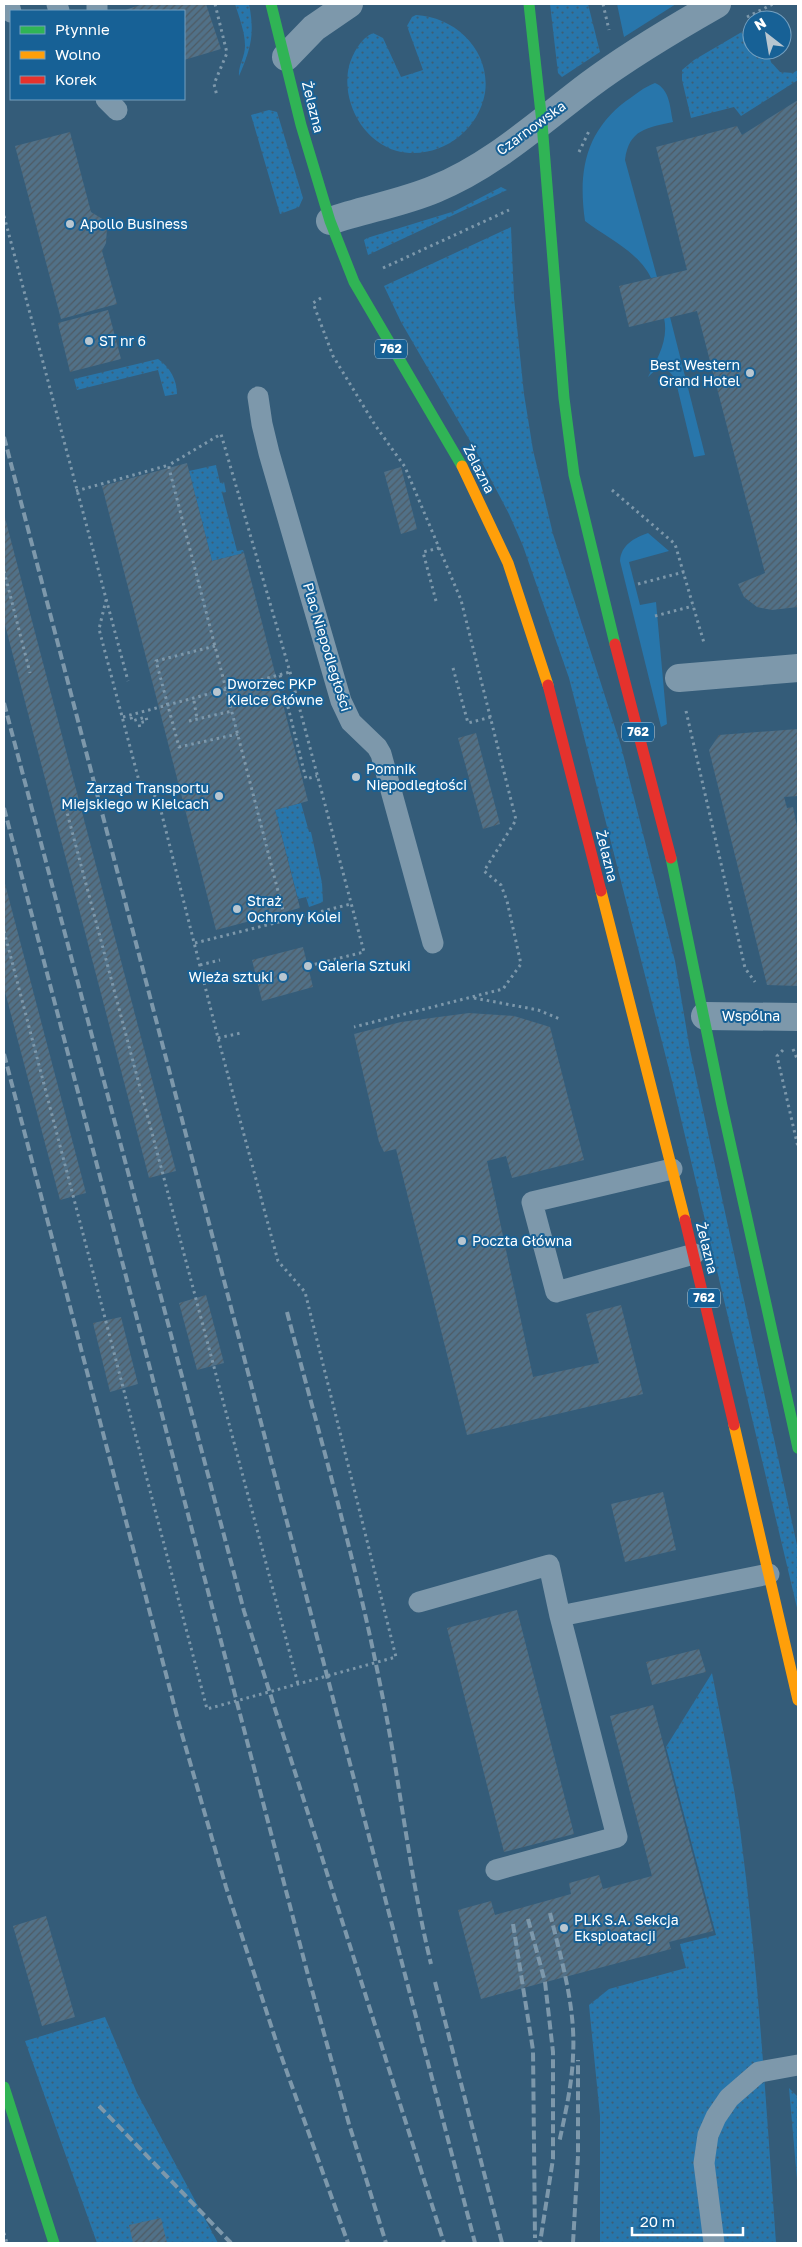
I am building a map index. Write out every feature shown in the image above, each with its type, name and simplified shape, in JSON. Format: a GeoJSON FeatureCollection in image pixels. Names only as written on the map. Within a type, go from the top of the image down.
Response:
{"type":"FeatureCollection","features":[{"type":"Feature","properties":{"kind":"main road","name":"762"},"geometry":{"type":"LineString","coordinates":[[271,4],[286,57]]}},
{"type":"Feature","properties":{"kind":"main road","name":"762"},"geometry":{"type":"LineString","coordinates":[[529,4],[542,123],[564,398],[576,484],[595,568],[667,839],[798,1448]]}},
{"type":"Feature","properties":{"kind":"main road","name":"Żelazna"},"geometry":{"type":"LineString","coordinates":[[286,57],[301,125],[330,221],[354,282],[382,333],[465,470],[508,564],[548,683],[694,1254],[798,1700]]}},
{"type":"Feature","properties":{"kind":"main road"},"geometry":{"type":"LineString","coordinates":[[4,2087],[54,2243]]}},
{"type":"Feature","properties":{"kind":"street"},"geometry":{"type":"LineString","coordinates":[[286,57],[314,28],[349,4]]}},
{"type":"Feature","properties":{"kind":"street","name":"Czarnowska"},"geometry":{"type":"LineString","coordinates":[[330,221],[436,189],[471,171],[542,123],[614,68],[717,4]]}},
{"type":"Feature","properties":{"kind":"street"},"geometry":{"type":"LineString","coordinates":[[679,678],[798,668]]}},
{"type":"Feature","properties":{"kind":"street","name":"Wspólna"},"geometry":{"type":"LineString","coordinates":[[705,1016],[798,1017]]}},
{"type":"Feature","properties":{"kind":"lane"},"geometry":{"type":"LineString","coordinates":[[107,100],[117,110],[114,100]]}},
{"type":"Feature","properties":{"kind":"lane","name":"Plac Niepodległości"},"geometry":{"type":"LineString","coordinates":[[258,397],[269,453],[342,701],[350,722],[377,747],[381,754],[433,943]]}},
{"type":"Feature","properties":{"kind":"lane"},"geometry":{"type":"LineString","coordinates":[[672,1168],[532,1202],[556,1292],[694,1254]]}},
{"type":"Feature","properties":{"kind":"lane"},"geometry":{"type":"LineString","coordinates":[[419,1602],[549,1565],[560,1616],[617,1837],[496,1870]]}},
{"type":"Feature","properties":{"kind":"lane"},"geometry":{"type":"LineString","coordinates":[[560,1616],[769,1574]]}},
{"type":"Feature","properties":{"kind":"lane"},"geometry":{"type":"LineString","coordinates":[[714,2243],[704,2163],[708,2135],[716,2117],[730,2098],[759,2072],[798,2065]]}},
{"type":"Feature","properties":{"kind":"path"},"geometry":{"type":"LineString","coordinates":[[215,4],[227,53],[214,84],[218,96]]}},
{"type":"Feature","properties":{"kind":"path"},"geometry":{"type":"LineString","coordinates":[[603,4],[610,36]]}},
{"type":"Feature","properties":{"kind":"path"},"geometry":{"type":"LineString","coordinates":[[578,157],[592,125]]}},
{"type":"Feature","properties":{"kind":"path"},"geometry":{"type":"LineString","coordinates":[[376,271],[509,210]]}},
{"type":"Feature","properties":{"kind":"path"},"geometry":{"type":"LineString","coordinates":[[4,216],[128,681]]}},
{"type":"Feature","properties":{"kind":"path"},"geometry":{"type":"LineString","coordinates":[[321,298],[313,303],[333,356],[375,424],[405,467],[461,600],[516,820],[484,871],[501,885],[521,964],[502,989],[354,1027]]}},
{"type":"Feature","properties":{"kind":"path"},"geometry":{"type":"LineString","coordinates":[[76,491],[169,465],[220,434],[290,672],[364,952],[308,966]]}},
{"type":"Feature","properties":{"kind":"path"},"geometry":{"type":"LineString","coordinates":[[169,465],[286,922]]}},
{"type":"Feature","properties":{"kind":"path"},"geometry":{"type":"LineString","coordinates":[[610,487],[671,540],[678,553],[684,572],[712,675]]}},
{"type":"Feature","properties":{"kind":"path"},"geometry":{"type":"LineString","coordinates":[[436,600],[424,552],[439,548]]}},
{"type":"Feature","properties":{"kind":"path"},"geometry":{"type":"LineString","coordinates":[[4,570],[30,673]]}},
{"type":"Feature","properties":{"kind":"path"},"geometry":{"type":"LineString","coordinates":[[638,584],[684,572]]}},
{"type":"Feature","properties":{"kind":"path"},"geometry":{"type":"LineString","coordinates":[[4,931],[207,1709],[396,1657],[305,1292],[278,1260],[218,1038],[158,799],[139,781],[99,629],[106,600]]}},
{"type":"Feature","properties":{"kind":"path"},"geometry":{"type":"LineString","coordinates":[[655,616],[693,606]]}},
{"type":"Feature","properties":{"kind":"path"},"geometry":{"type":"LineString","coordinates":[[215,646],[156,661],[179,747],[238,734]]}},
{"type":"Feature","properties":{"kind":"path"},"geometry":{"type":"LineString","coordinates":[[454,668],[468,723],[491,717]]}},
{"type":"Feature","properties":{"kind":"path"},"geometry":{"type":"LineString","coordinates":[[122,717],[290,672]]}},
{"type":"Feature","properties":{"kind":"path"},"geometry":{"type":"LineString","coordinates":[[280,676],[306,779],[317,776]]}},
{"type":"Feature","properties":{"kind":"path"},"geometry":{"type":"LineString","coordinates":[[679,678],[745,968],[750,977],[762,988]]}},
{"type":"Feature","properties":{"kind":"path"},"geometry":{"type":"LineString","coordinates":[[194,701],[198,719],[190,721],[232,711]]}},
{"type":"Feature","properties":{"kind":"path"},"geometry":{"type":"LineString","coordinates":[[131,717],[132,721],[139,719],[146,718],[147,721],[139,723],[140,729],[138,721],[136,714]]}},
{"type":"Feature","properties":{"kind":"path"},"geometry":{"type":"LineString","coordinates":[[64,801],[298,1684]]}},
{"type":"Feature","properties":{"kind":"path"},"geometry":{"type":"LineString","coordinates":[[195,943],[286,922],[351,904]]}},
{"type":"Feature","properties":{"kind":"path"},"geometry":{"type":"LineString","coordinates":[[200,965],[220,960]]}},
{"type":"Feature","properties":{"kind":"path"},"geometry":{"type":"LineString","coordinates":[[473,997],[538,1010],[560,1019]]}},
{"type":"Feature","properties":{"kind":"path"},"geometry":{"type":"LineString","coordinates":[[218,1038],[241,1033]]}},
{"type":"Feature","properties":{"kind":"path"},"geometry":{"type":"LineString","coordinates":[[784,1049],[777,1056],[798,1147]]}},
{"type":"Feature","properties":{"kind":"path"},"geometry":{"type":"LineString","coordinates":[[4,2233],[7,2243]]}},
{"type":"Feature","properties":{"kind":"shaded area"},"geometry":{"type":"Polygon","coordinates":[[[235,4],[249,4],[252,24],[249,49],[239,76],[245,50],[245,41],[235,4]]]}},
{"type":"Feature","properties":{"kind":"shaded area"},"geometry":{"type":"Polygon","coordinates":[[[550,4],[588,4],[600,52],[562,77],[558,73],[550,4]]]}},
{"type":"Feature","properties":{"kind":"shaded area"},"geometry":{"type":"Polygon","coordinates":[[[617,4],[676,4],[624,37],[617,4]]]}},
{"type":"Feature","properties":{"kind":"shaded area"},"geometry":{"type":"Polygon","coordinates":[[[416,15],[431,17],[444,22],[457,29],[468,39],[482,63],[485,93],[481,107],[465,132],[441,148],[427,152],[412,153],[397,151],[385,146],[364,129],[351,106],[347,79],[349,66],[355,51],[364,39],[373,33],[383,38],[401,77],[423,70],[407,26],[412,17],[416,15]]]}},
{"type":"Feature","properties":{"kind":"shaded area"},"geometry":{"type":"Polygon","coordinates":[[[742,32],[742,60],[770,60],[780,72],[793,73],[798,70],[798,80],[741,116],[734,107],[691,118],[682,80],[682,70],[694,60],[742,32]]]}},
{"type":"Feature","properties":{"kind":"shaded area"},"geometry":{"type":"Polygon","coordinates":[[[655,83],[666,94],[673,122],[647,128],[635,136],[627,150],[625,160],[657,277],[651,278],[646,269],[631,253],[585,221],[583,186],[588,154],[601,126],[626,101],[655,83]]]}},
{"type":"Feature","properties":{"kind":"shaded area"},"geometry":{"type":"Polygon","coordinates":[[[269,110],[277,112],[303,198],[299,207],[280,214],[251,115],[269,110]]]}},
{"type":"Feature","properties":{"kind":"shaded area"},"geometry":{"type":"Polygon","coordinates":[[[501,187],[507,190],[368,255],[364,240],[367,238],[455,211],[501,187]]]}},
{"type":"Feature","properties":{"kind":"shaded area"},"geometry":{"type":"Polygon","coordinates":[[[511,227],[514,298],[524,394],[533,450],[553,534],[621,746],[675,961],[690,1050],[798,1550],[798,1612],[672,1081],[569,678],[523,546],[509,514],[477,453],[401,322],[384,286],[511,227]]]}},
{"type":"Feature","properties":{"kind":"shaded area"},"geometry":{"type":"Polygon","coordinates":[[[670,317],[705,455],[694,457],[675,378],[662,364],[648,377],[664,342],[664,318],[670,317]]]}},
{"type":"Feature","properties":{"kind":"shaded area"},"geometry":{"type":"Polygon","coordinates":[[[158,359],[172,374],[177,394],[165,396],[158,370],[77,390],[74,379],[158,359]]]}},
{"type":"Feature","properties":{"kind":"shaded area"},"geometry":{"type":"Polygon","coordinates":[[[216,465],[220,483],[224,482],[226,492],[222,493],[237,551],[243,550],[244,553],[212,561],[189,471],[216,465]]]}},
{"type":"Feature","properties":{"kind":"shaded area"},"geometry":{"type":"Polygon","coordinates":[[[648,533],[669,551],[629,562],[640,605],[656,602],[667,724],[661,727],[620,561],[623,551],[629,543],[648,533]]]}},
{"type":"Feature","properties":{"kind":"shaded area"},"geometry":{"type":"Polygon","coordinates":[[[301,803],[309,832],[311,832],[322,883],[323,902],[309,907],[306,897],[298,899],[275,810],[301,803]]]}},
{"type":"Feature","properties":{"kind":"shaded area"},"geometry":{"type":"Polygon","coordinates":[[[712,1673],[734,1790],[752,1932],[776,2243],[600,2243],[600,2116],[589,2005],[609,1989],[686,1968],[680,1944],[716,1935],[666,1747],[712,1673]]]}},
{"type":"Feature","properties":{"kind":"shaded area"},"geometry":{"type":"Polygon","coordinates":[[[105,2017],[137,2093],[218,2243],[97,2243],[25,2041],[105,2017]]]}},
{"type":"Feature","properties":{"kind":"shaded area"},"geometry":{"type":"Polygon","coordinates":[[[789,2088],[798,2097],[798,2191],[789,2088]]]}},
{"type":"Feature","properties":{"kind":"building"},"geometry":{"type":"Polygon","coordinates":[[[143,4],[206,4],[221,49],[185,60],[185,10],[125,10],[143,4]]]}},
{"type":"Feature","properties":{"kind":"building","name":"Best Western Grand Hotel"},"geometry":{"type":"Polygon","coordinates":[[[798,100],[798,607],[772,610],[757,607],[744,597],[738,584],[765,573],[697,311],[629,327],[619,286],[687,270],[656,147],[737,126],[742,135],[798,100]]]}},
{"type":"Feature","properties":{"kind":"building","name":"Apollo Business"},"geometry":{"type":"Polygon","coordinates":[[[70,132],[91,212],[104,220],[107,228],[106,243],[102,251],[117,304],[61,319],[15,146],[70,132]]]}},
{"type":"Feature","properties":{"kind":"building","name":"ST nr 6"},"geometry":{"type":"Polygon","coordinates":[[[108,310],[121,359],[70,372],[58,323],[108,310]]]}},
{"type":"Feature","properties":{"kind":"building","name":"Dworzec PKP Kielce Główne"},"geometry":{"type":"Polygon","coordinates":[[[187,463],[212,561],[244,553],[308,801],[275,810],[300,908],[216,930],[102,486],[187,463]]]}},
{"type":"Feature","properties":{"kind":"building"},"geometry":{"type":"Polygon","coordinates":[[[401,467],[417,529],[401,534],[384,472],[401,467]]]}},
{"type":"Feature","properties":{"kind":"building"},"geometry":{"type":"Polygon","coordinates":[[[4,514],[176,1171],[149,1178],[4,621],[4,514]]]}},
{"type":"Feature","properties":{"kind":"building"},"geometry":{"type":"Polygon","coordinates":[[[798,729],[798,796],[784,797],[787,808],[793,807],[798,832],[798,986],[767,985],[709,750],[719,735],[798,729]]]}},
{"type":"Feature","properties":{"kind":"building"},"geometry":{"type":"Polygon","coordinates":[[[476,733],[500,824],[483,829],[458,738],[476,733]]]}},
{"type":"Feature","properties":{"kind":"building"},"geometry":{"type":"Polygon","coordinates":[[[4,880],[86,1193],[60,1200],[4,988],[4,880]]]}},
{"type":"Feature","properties":{"kind":"building","name":"Wieża sztuki"},"geometry":{"type":"Polygon","coordinates":[[[303,947],[313,987],[262,1001],[252,960],[303,947]]]}},
{"type":"Feature","properties":{"kind":"building","name":"Poczta Główna"},"geometry":{"type":"Polygon","coordinates":[[[469,1013],[514,1016],[550,1027],[584,1160],[512,1178],[506,1156],[487,1161],[533,1377],[599,1363],[586,1314],[621,1305],[643,1394],[467,1435],[396,1149],[384,1152],[379,1142],[354,1034],[401,1022],[469,1013]]]}},
{"type":"Feature","properties":{"kind":"building"},"geometry":{"type":"Polygon","coordinates":[[[206,1295],[224,1363],[197,1370],[179,1303],[206,1295]]]}},
{"type":"Feature","properties":{"kind":"building"},"geometry":{"type":"Polygon","coordinates":[[[121,1317],[138,1384],[110,1392],[93,1323],[121,1317]]]}},
{"type":"Feature","properties":{"kind":"building"},"geometry":{"type":"Polygon","coordinates":[[[663,1492],[676,1550],[625,1562],[611,1504],[663,1492]]]}},
{"type":"Feature","properties":{"kind":"building"},"geometry":{"type":"Polygon","coordinates":[[[517,1610],[574,1834],[504,1852],[447,1628],[517,1610]]]}},
{"type":"Feature","properties":{"kind":"building"},"geometry":{"type":"Polygon","coordinates":[[[699,1649],[706,1672],[652,1685],[646,1662],[699,1649]]]}},
{"type":"Feature","properties":{"kind":"building","name":"PLK S.A. Sekcja Eksploatacji"},"geometry":{"type":"Polygon","coordinates":[[[653,1705],[713,1931],[669,1942],[671,1949],[481,1999],[458,1910],[491,1901],[495,1915],[571,1894],[569,1883],[599,1875],[603,1889],[652,1876],[610,1716],[653,1705]]]}},
{"type":"Feature","properties":{"kind":"building"},"geometry":{"type":"Polygon","coordinates":[[[46,1916],[75,2017],[42,2026],[13,1926],[46,1916]]]}},
{"type":"Feature","properties":{"kind":"building"},"geometry":{"type":"Polygon","coordinates":[[[161,2218],[167,2243],[133,2243],[129,2225],[161,2218]]]}},
{"type":"Feature","properties":{"kind":"railway"},"geometry":{"type":"LineString","coordinates":[[4,437],[475,2243]]}},
{"type":"Feature","properties":{"kind":"railway"},"geometry":{"type":"LineString","coordinates":[[4,703],[244,1611],[444,2243]]}},
{"type":"Feature","properties":{"kind":"railway"},"geometry":{"type":"LineString","coordinates":[[4,808],[309,1979],[349,2124],[386,2243]]}},
{"type":"Feature","properties":{"kind":"railway"},"geometry":{"type":"LineString","coordinates":[[4,1054],[179,1724],[226,1887],[278,2047],[348,2243]]}},
{"type":"Feature","properties":{"kind":"railway"},"geometry":{"type":"LineString","coordinates":[[287,1312],[337,1500],[371,1641],[388,1723],[423,1930],[431,1964]]}},
{"type":"Feature","properties":{"kind":"railway"},"geometry":{"type":"LineString","coordinates":[[550,1913],[567,1983],[573,2038],[571,2078],[559,2143]]}},
{"type":"Feature","properties":{"kind":"railway"},"geometry":{"type":"LineString","coordinates":[[528,1919],[545,1982],[553,2052],[553,2159],[540,2243]]}},
{"type":"Feature","properties":{"kind":"railway"},"geometry":{"type":"LineString","coordinates":[[513,1924],[533,2050],[535,2238]]}},
{"type":"Feature","properties":{"kind":"railway"},"geometry":{"type":"LineString","coordinates":[[435,1982],[502,2243]]}},
{"type":"Feature","properties":{"kind":"railway"},"geometry":{"type":"LineString","coordinates":[[573,2243],[578,2156],[578,2060]]}},
{"type":"Feature","properties":{"kind":"railway"},"geometry":{"type":"LineString","coordinates":[[99,2106],[231,2243]]}},
{"type":"Feature","properties":{"kind":"traffic: fast"},"geometry":{"type":"LineString","coordinates":[[271,4],[301,125],[330,221],[354,282],[462,466]]}},
{"type":"Feature","properties":{"kind":"traffic: fast"},"geometry":{"type":"LineString","coordinates":[[529,4],[542,123],[564,398],[574,475],[615,644]]}},
{"type":"Feature","properties":{"kind":"traffic: fast"},"geometry":{"type":"LineString","coordinates":[[671,858],[722,1106],[798,1448]]}},
{"type":"Feature","properties":{"kind":"traffic: fast"},"geometry":{"type":"LineString","coordinates":[[4,2087],[54,2243]]}},
{"type":"Feature","properties":{"kind":"traffic: slow"},"geometry":{"type":"LineString","coordinates":[[462,466],[508,563],[548,685]]}},
{"type":"Feature","properties":{"kind":"traffic: slow"},"geometry":{"type":"LineString","coordinates":[[601,891],[685,1220]]}},
{"type":"Feature","properties":{"kind":"traffic: slow"},"geometry":{"type":"LineString","coordinates":[[734,1425],[798,1700]]}},
{"type":"Feature","properties":{"kind":"traffic: jam"},"geometry":{"type":"LineString","coordinates":[[615,644],[671,858]]}},
{"type":"Feature","properties":{"kind":"traffic: jam"},"geometry":{"type":"LineString","coordinates":[[548,685],[601,891]]}},
{"type":"Feature","properties":{"kind":"traffic: jam"},"geometry":{"type":"LineString","coordinates":[[685,1220],[734,1425]]}},
{"type":"Feature","properties":{"kind":"place","name":"Apollo Business"},"geometry":{"type":"Point","coordinates":[70,224]}},
{"type":"Feature","properties":{"kind":"place","name":"ST nr 6"},"geometry":{"type":"Point","coordinates":[89,341]}},
{"type":"Feature","properties":{"kind":"place","name":"Best Western Grand Hotel"},"geometry":{"type":"Point","coordinates":[750,373]}},
{"type":"Feature","properties":{"kind":"place","name":"Dworzec PKP Kielce Główne"},"geometry":{"type":"Point","coordinates":[217,692]}},
{"type":"Feature","properties":{"kind":"place","name":"Pomnik Niepodległości"},"geometry":{"type":"Point","coordinates":[356,777]}},
{"type":"Feature","properties":{"kind":"place","name":"Zarząd Transportu Miejskiego w Kielcach"},"geometry":{"type":"Point","coordinates":[219,796]}},
{"type":"Feature","properties":{"kind":"place","name":"Straż Ochrony Kolei"},"geometry":{"type":"Point","coordinates":[237,909]}},
{"type":"Feature","properties":{"kind":"place","name":"Galeria Sztuki"},"geometry":{"type":"Point","coordinates":[308,966]}},
{"type":"Feature","properties":{"kind":"place","name":"Wieża sztuki"},"geometry":{"type":"Point","coordinates":[283,977]}},
{"type":"Feature","properties":{"kind":"place","name":"Poczta Główna"},"geometry":{"type":"Point","coordinates":[462,1241]}},
{"type":"Feature","properties":{"kind":"place","name":"PLK S.A. Sekcja Eksploatacji"},"geometry":{"type":"Point","coordinates":[564,1928]}}]}
